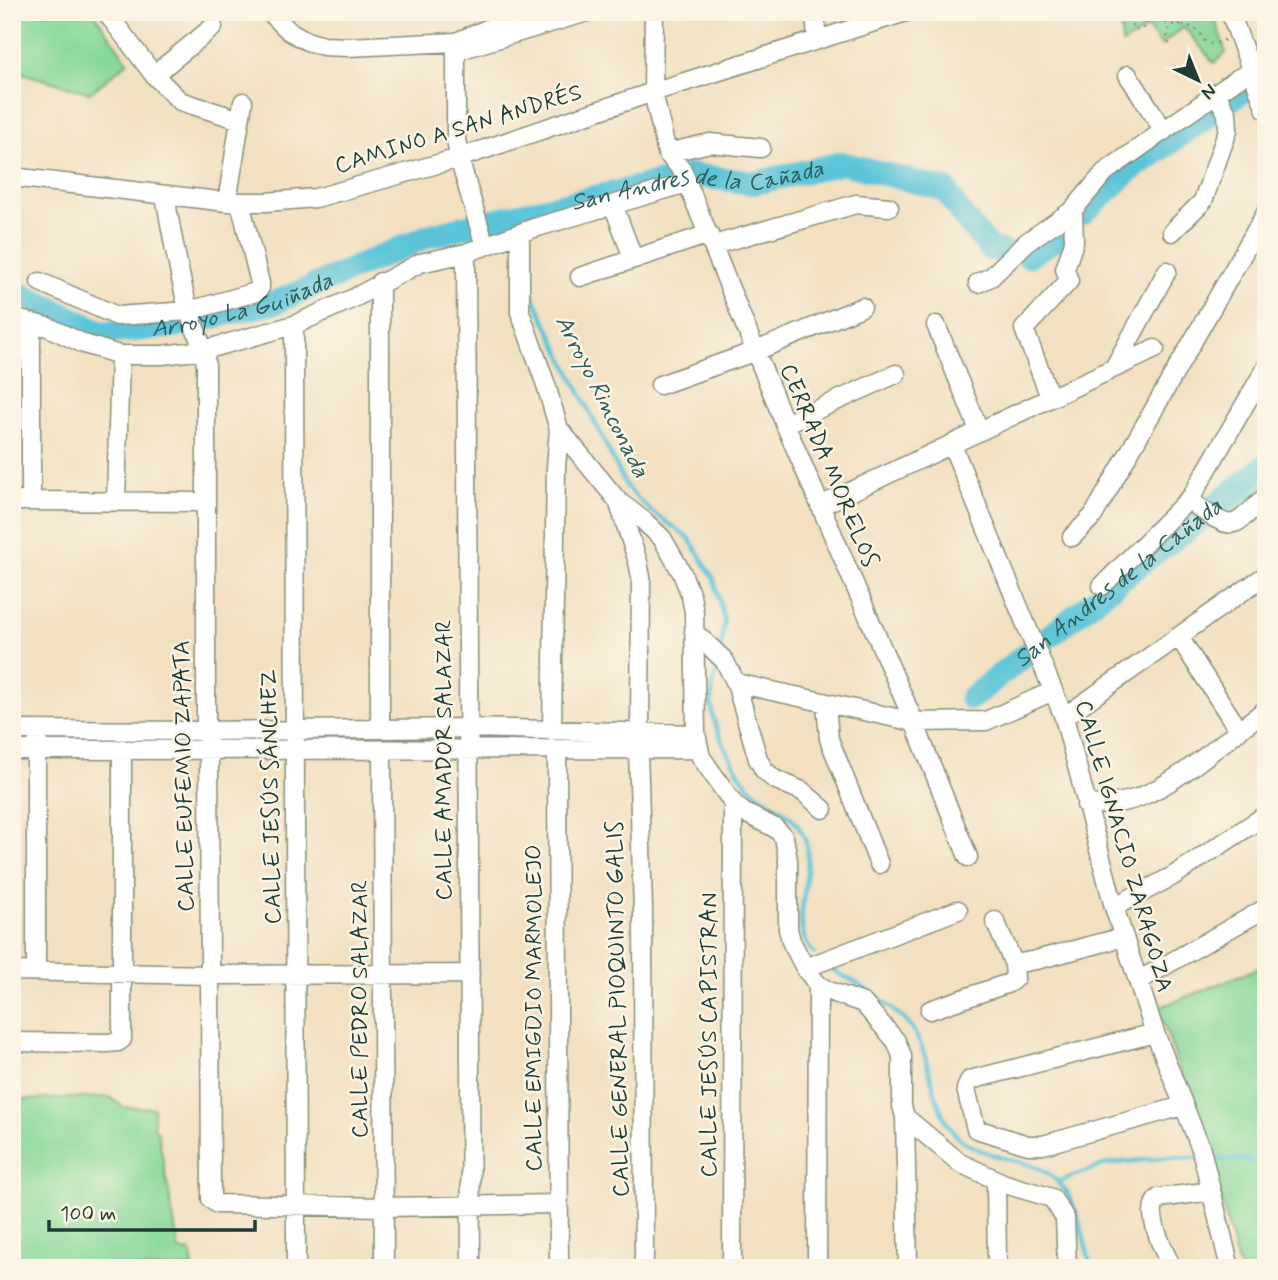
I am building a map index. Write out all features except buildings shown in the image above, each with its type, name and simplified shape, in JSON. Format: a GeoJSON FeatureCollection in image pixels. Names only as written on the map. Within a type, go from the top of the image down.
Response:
{"type":"FeatureCollection","features":[{"type":"Feature","properties":{"kind":"street"},"geometry":{"type":"LineString","coordinates":[[107,12],[154,75],[186,104],[240,120]]}},
{"type":"Feature","properties":{"kind":"street"},"geometry":{"type":"LineString","coordinates":[[270,12],[289,31],[323,46],[456,47],[587,12]]}},
{"type":"Feature","properties":{"kind":"street"},"geometry":{"type":"LineString","coordinates":[[456,47],[517,12]]}},
{"type":"Feature","properties":{"kind":"street","name":"CERRADA MORELOS"},"geometry":{"type":"LineString","coordinates":[[654,12],[653,92],[667,153],[685,178],[712,240],[785,424],[914,722],[968,857]]}},
{"type":"Feature","properties":{"kind":"street"},"geometry":{"type":"LineString","coordinates":[[816,12],[817,40]]}},
{"type":"Feature","properties":{"kind":"street","name":"CAMINO A SAN ANDRÉS"},"geometry":{"type":"LineString","coordinates":[[12,177],[234,202],[316,198],[459,158],[817,40],[875,17],[906,12]]}},
{"type":"Feature","properties":{"kind":"street"},"geometry":{"type":"LineString","coordinates":[[1230,12],[1239,36],[1259,73],[1266,110]]}},
{"type":"Feature","properties":{"kind":"street"},"geometry":{"type":"LineString","coordinates":[[154,75],[213,27]]}},
{"type":"Feature","properties":{"kind":"street"},"geometry":{"type":"LineString","coordinates":[[456,47],[456,139],[485,247]]}},
{"type":"Feature","properties":{"kind":"street"},"geometry":{"type":"LineString","coordinates":[[978,283],[991,277],[1027,242],[1073,210],[1105,172],[1216,94],[1259,73]]}},
{"type":"Feature","properties":{"kind":"street"},"geometry":{"type":"LineString","coordinates":[[1128,75],[1164,131]]}},
{"type":"Feature","properties":{"kind":"street"},"geometry":{"type":"LineString","coordinates":[[1172,232],[1203,201],[1228,130],[1227,113],[1216,94]]}},
{"type":"Feature","properties":{"kind":"street"},"geometry":{"type":"LineString","coordinates":[[40,282],[117,316],[189,313],[256,292],[260,288],[234,202],[243,102]]}},
{"type":"Feature","properties":{"kind":"street"},"geometry":{"type":"LineString","coordinates":[[667,153],[710,143],[761,148]]}},
{"type":"Feature","properties":{"kind":"street"},"geometry":{"type":"LineString","coordinates":[[12,318],[48,327],[84,344],[120,355],[162,355],[201,343],[293,325],[354,298],[420,263],[466,253],[614,206],[685,178]]}},
{"type":"Feature","properties":{"kind":"street","name":"CALLE EUFEMIO ZAPATA"},"geometry":{"type":"LineString","coordinates":[[165,196],[179,273],[206,365],[212,1201],[217,1204],[296,1205]]}},
{"type":"Feature","properties":{"kind":"street"},"geometry":{"type":"LineString","coordinates":[[580,277],[633,258],[856,204],[889,207]]}},
{"type":"Feature","properties":{"kind":"street"},"geometry":{"type":"LineString","coordinates":[[614,206],[633,258]]}},
{"type":"Feature","properties":{"kind":"street"},"geometry":{"type":"LineString","coordinates":[[1050,397],[1024,329],[1069,281],[1065,269],[1074,242],[1073,210]]}},
{"type":"Feature","properties":{"kind":"street"},"geometry":{"type":"LineString","coordinates":[[1072,537],[1093,516],[1266,213]]}},
{"type":"Feature","properties":{"kind":"street"},"geometry":{"type":"LineString","coordinates":[[520,234],[520,312],[559,429],[556,467],[552,729]]}},
{"type":"Feature","properties":{"kind":"street","name":"CALLE AMADOR SALAZAR"},"geometry":{"type":"LineString","coordinates":[[466,253],[471,1268]]}},
{"type":"Feature","properties":{"kind":"street"},"geometry":{"type":"LineString","coordinates":[[1115,366],[1167,271]]}},
{"type":"Feature","properties":{"kind":"street"},"geometry":{"type":"LineString","coordinates":[[380,282],[380,729]]}},
{"type":"Feature","properties":{"kind":"street"},"geometry":{"type":"LineString","coordinates":[[660,385],[756,351],[862,307]]}},
{"type":"Feature","properties":{"kind":"street"},"geometry":{"type":"LineString","coordinates":[[31,501],[32,324]]}},
{"type":"Feature","properties":{"kind":"street","name":"CALLE JESÚS SÁNCHEZ"},"geometry":{"type":"LineString","coordinates":[[293,325],[296,1268]]}},
{"type":"Feature","properties":{"kind":"street"},"geometry":{"type":"LineString","coordinates":[[936,326],[979,430]]}},
{"type":"Feature","properties":{"kind":"street"},"geometry":{"type":"LineString","coordinates":[[820,506],[1154,349]]}},
{"type":"Feature","properties":{"kind":"street"},"geometry":{"type":"LineString","coordinates":[[116,502],[120,355]]}},
{"type":"Feature","properties":{"kind":"street"},"geometry":{"type":"LineString","coordinates":[[1102,586],[1192,495],[1266,368]]}},
{"type":"Feature","properties":{"kind":"street"},"geometry":{"type":"LineString","coordinates":[[785,424],[896,373]]}},
{"type":"Feature","properties":{"kind":"street"},"geometry":{"type":"LineString","coordinates":[[559,429],[618,501],[644,521],[668,548],[691,596],[694,612],[696,742],[733,803],[743,812],[775,828],[786,841],[789,935],[805,968],[818,985],[837,995],[863,1003],[895,1041],[902,1056],[908,1268]]}},
{"type":"Feature","properties":{"kind":"street","name":"CALLE IGNACIO ZARAGOZA"},"geometry":{"type":"LineString","coordinates":[[952,445],[1064,716],[1114,907],[1155,1033],[1201,1149],[1230,1268]]}},
{"type":"Feature","properties":{"kind":"street"},"geometry":{"type":"LineString","coordinates":[[1198,507],[1229,525],[1236,523],[1266,497]]}},
{"type":"Feature","properties":{"kind":"street"},"geometry":{"type":"LineString","coordinates":[[12,501],[206,502]]}},
{"type":"Feature","properties":{"kind":"street"},"geometry":{"type":"LineString","coordinates":[[618,501],[641,577],[640,731]]}},
{"type":"Feature","properties":{"kind":"street"},"geometry":{"type":"LineString","coordinates":[[1064,716],[1266,575]]}},
{"type":"Feature","properties":{"kind":"street"},"geometry":{"type":"LineString","coordinates":[[694,632],[724,660],[736,683],[764,771],[774,779],[802,791],[824,809]]}},
{"type":"Feature","properties":{"kind":"street"},"geometry":{"type":"LineString","coordinates":[[1179,637],[1238,729]]}},
{"type":"Feature","properties":{"kind":"street"},"geometry":{"type":"LineString","coordinates":[[736,683],[914,722],[986,721],[1053,691]]}},
{"type":"Feature","properties":{"kind":"street"},"geometry":{"type":"LineString","coordinates":[[826,703],[829,739],[879,864]]}},
{"type":"Feature","properties":{"kind":"street"},"geometry":{"type":"LineString","coordinates":[[1086,806],[1118,804],[1140,797],[1181,774],[1266,710]]}},
{"type":"Feature","properties":{"kind":"street"},"geometry":{"type":"LineString","coordinates":[[12,730],[207,740],[295,749],[382,751],[638,750],[696,742]]}},
{"type":"Feature","properties":{"kind":"street"},"geometry":{"type":"LineString","coordinates":[[36,970],[36,749],[40,730]]}},
{"type":"Feature","properties":{"kind":"street"},"geometry":{"type":"LineString","coordinates":[[12,750],[122,748],[293,730],[640,731],[696,742]]}},
{"type":"Feature","properties":{"kind":"street"},"geometry":{"type":"LineString","coordinates":[[12,1042],[118,1042],[123,1033],[122,748]]}},
{"type":"Feature","properties":{"kind":"street","name":"CALLE EMIGDIO MARMOLEJO"},"geometry":{"type":"LineString","coordinates":[[557,749],[559,1268]]}},
{"type":"Feature","properties":{"kind":"street","name":"CALLE GENERAL PIOQUINTO GALIS"},"geometry":{"type":"LineString","coordinates":[[638,750],[643,910],[644,1268]]}},
{"type":"Feature","properties":{"kind":"street","name":"CALLE PEDRO SALAZAR"},"geometry":{"type":"LineString","coordinates":[[382,751],[384,1268]]}},
{"type":"Feature","properties":{"kind":"street","name":"CALLE JESÚS CAPISTRAN"},"geometry":{"type":"LineString","coordinates":[[732,1268],[733,803]]}},
{"type":"Feature","properties":{"kind":"street"},"geometry":{"type":"LineString","coordinates":[[1114,907],[1173,876],[1266,815]]}},
{"type":"Feature","properties":{"kind":"street"},"geometry":{"type":"LineString","coordinates":[[1138,981],[1266,908]]}},
{"type":"Feature","properties":{"kind":"street"},"geometry":{"type":"LineString","coordinates":[[805,968],[958,910]]}},
{"type":"Feature","properties":{"kind":"street"},"geometry":{"type":"LineString","coordinates":[[930,1010],[1009,983],[1016,976],[1014,964],[995,921]]}},
{"type":"Feature","properties":{"kind":"street"},"geometry":{"type":"LineString","coordinates":[[1014,964],[1124,937]]}},
{"type":"Feature","properties":{"kind":"street"},"geometry":{"type":"LineString","coordinates":[[12,971],[210,975],[470,974]]}},
{"type":"Feature","properties":{"kind":"street"},"geometry":{"type":"LineString","coordinates":[[817,1268],[818,985]]}},
{"type":"Feature","properties":{"kind":"street"},"geometry":{"type":"LineString","coordinates":[[1155,1033],[974,1078],[967,1083],[966,1089],[976,1129],[1028,1145],[1043,1145],[1183,1106]]}},
{"type":"Feature","properties":{"kind":"street"},"geometry":{"type":"LineString","coordinates":[[905,1117],[960,1163],[996,1181],[1047,1195],[1055,1202],[1065,1218],[1067,1268]]}},
{"type":"Feature","properties":{"kind":"street"},"geometry":{"type":"LineString","coordinates":[[996,1181],[997,1268]]}},
{"type":"Feature","properties":{"kind":"street"},"geometry":{"type":"LineString","coordinates":[[1171,1266],[1161,1246],[1152,1209],[1154,1203],[1159,1198],[1211,1191]]}},
{"type":"Feature","properties":{"kind":"street"},"geometry":{"type":"LineString","coordinates":[[296,1205],[384,1207],[557,1204]]}},
{"type":"Feature","properties":{"kind":"path"},"geometry":{"type":"LineString","coordinates":[[1125,12],[1133,29],[1140,30],[1146,26],[1147,13]]}},
{"type":"Feature","properties":{"kind":"path"},"geometry":{"type":"LineString","coordinates":[[1147,13],[1154,12]]}},
{"type":"Feature","properties":{"kind":"path"},"geometry":{"type":"LineString","coordinates":[[1182,24],[1196,12]]}},
{"type":"Feature","properties":{"kind":"path"},"geometry":{"type":"LineString","coordinates":[[1147,13],[1170,25],[1194,27],[1202,33],[1205,42],[1213,44],[1239,36]]}},
{"type":"Feature","properties":{"kind":"path"},"geometry":{"type":"LineString","coordinates":[[1169,44],[1167,34],[1170,25]]}},
{"type":"Feature","properties":{"kind":"green space"},"geometry":{"type":"Polygon","coordinates":[[[12,12],[93,12],[128,62],[90,93],[12,70],[12,12]]]}},
{"type":"Feature","properties":{"kind":"green space"},"geometry":{"type":"Polygon","coordinates":[[[1120,12],[1213,12],[1226,53],[1214,63],[1184,27],[1161,45],[1148,28],[1122,44],[1120,12]]]}},
{"type":"Feature","properties":{"kind":"green space"},"geometry":{"type":"Polygon","coordinates":[[[1266,965],[1266,1268],[1239,1268],[1208,1150],[1158,1008],[1266,965]]]}},
{"type":"Feature","properties":{"kind":"green space"},"geometry":{"type":"Polygon","coordinates":[[[110,1097],[123,1107],[154,1108],[154,1128],[158,1132],[179,1250],[191,1252],[193,1268],[12,1268],[12,1100],[110,1097]]]}},
{"type":"Feature","properties":{"kind":"waterway","name":"San Andres de la Cañada"},"geometry":{"type":"LineString","coordinates":[[1232,99],[1247,91]]}},
{"type":"Feature","properties":{"kind":"waterway","name":"San Andres de la Cañada"},"geometry":{"type":"LineString","coordinates":[[1083,213],[1131,170],[1213,113]]}},
{"type":"Feature","properties":{"kind":"waterway","name":"San Andres de la Cañada"},"geometry":{"type":"LineString","coordinates":[[485,222],[692,175],[754,183],[842,163],[946,190],[961,214],[990,249],[1002,251]]}},
{"type":"Feature","properties":{"kind":"waterway","name":"Arroyo Rinconada"},"geometry":{"type":"LineString","coordinates":[[496,220],[503,234]]}},
{"type":"Feature","properties":{"kind":"waterway","name":"Arroyo La Guiñada"},"geometry":{"type":"LineString","coordinates":[[12,290],[103,333],[174,326],[277,302],[428,236],[472,225]]}},
{"type":"Feature","properties":{"kind":"waterway","name":"San Andres de la Cañada"},"geometry":{"type":"LineString","coordinates":[[1028,256],[1063,232]]}},
{"type":"Feature","properties":{"kind":"waterway","name":"Arroyo Rinconada"},"geometry":{"type":"LineString","coordinates":[[529,288],[627,488],[651,511],[689,538],[714,579],[724,620],[721,649]]}},
{"type":"Feature","properties":{"kind":"waterway","name":"San Andres de la Cañada"},"geometry":{"type":"LineString","coordinates":[[971,698],[1266,465]]}},
{"type":"Feature","properties":{"kind":"waterway"},"geometry":{"type":"LineString","coordinates":[[1224,515],[1266,485]]}},
{"type":"Feature","properties":{"kind":"waterway"},"geometry":{"type":"LineString","coordinates":[[1040,649],[1214,522]]}},
{"type":"Feature","properties":{"kind":"waterway","name":"San Andres de la Cañada"},"geometry":{"type":"LineString","coordinates":[[971,698],[1033,654]]}},
{"type":"Feature","properties":{"kind":"waterway","name":"Arroyo Rinconada"},"geometry":{"type":"LineString","coordinates":[[718,661],[712,691],[712,709],[727,751],[746,783],[789,815],[805,839],[808,852],[802,929],[806,942],[814,953]]}},
{"type":"Feature","properties":{"kind":"waterway","name":"Arroyo Rinconada"},"geometry":{"type":"LineString","coordinates":[[832,969],[872,994],[913,1030],[920,1043],[945,1118],[963,1141],[984,1151],[1040,1169],[1053,1177],[1063,1188],[1077,1215],[1090,1263],[1094,1268]]}},
{"type":"Feature","properties":{"kind":"waterway","name":"Arroyo Rinconada"},"geometry":{"type":"LineString","coordinates":[[1060,1181],[1106,1164],[1171,1157],[1198,1158]]}},
{"type":"Feature","properties":{"kind":"waterway","name":"Arroyo Rinconada"},"geometry":{"type":"LineString","coordinates":[[1207,1159],[1266,1161]]}}]}
